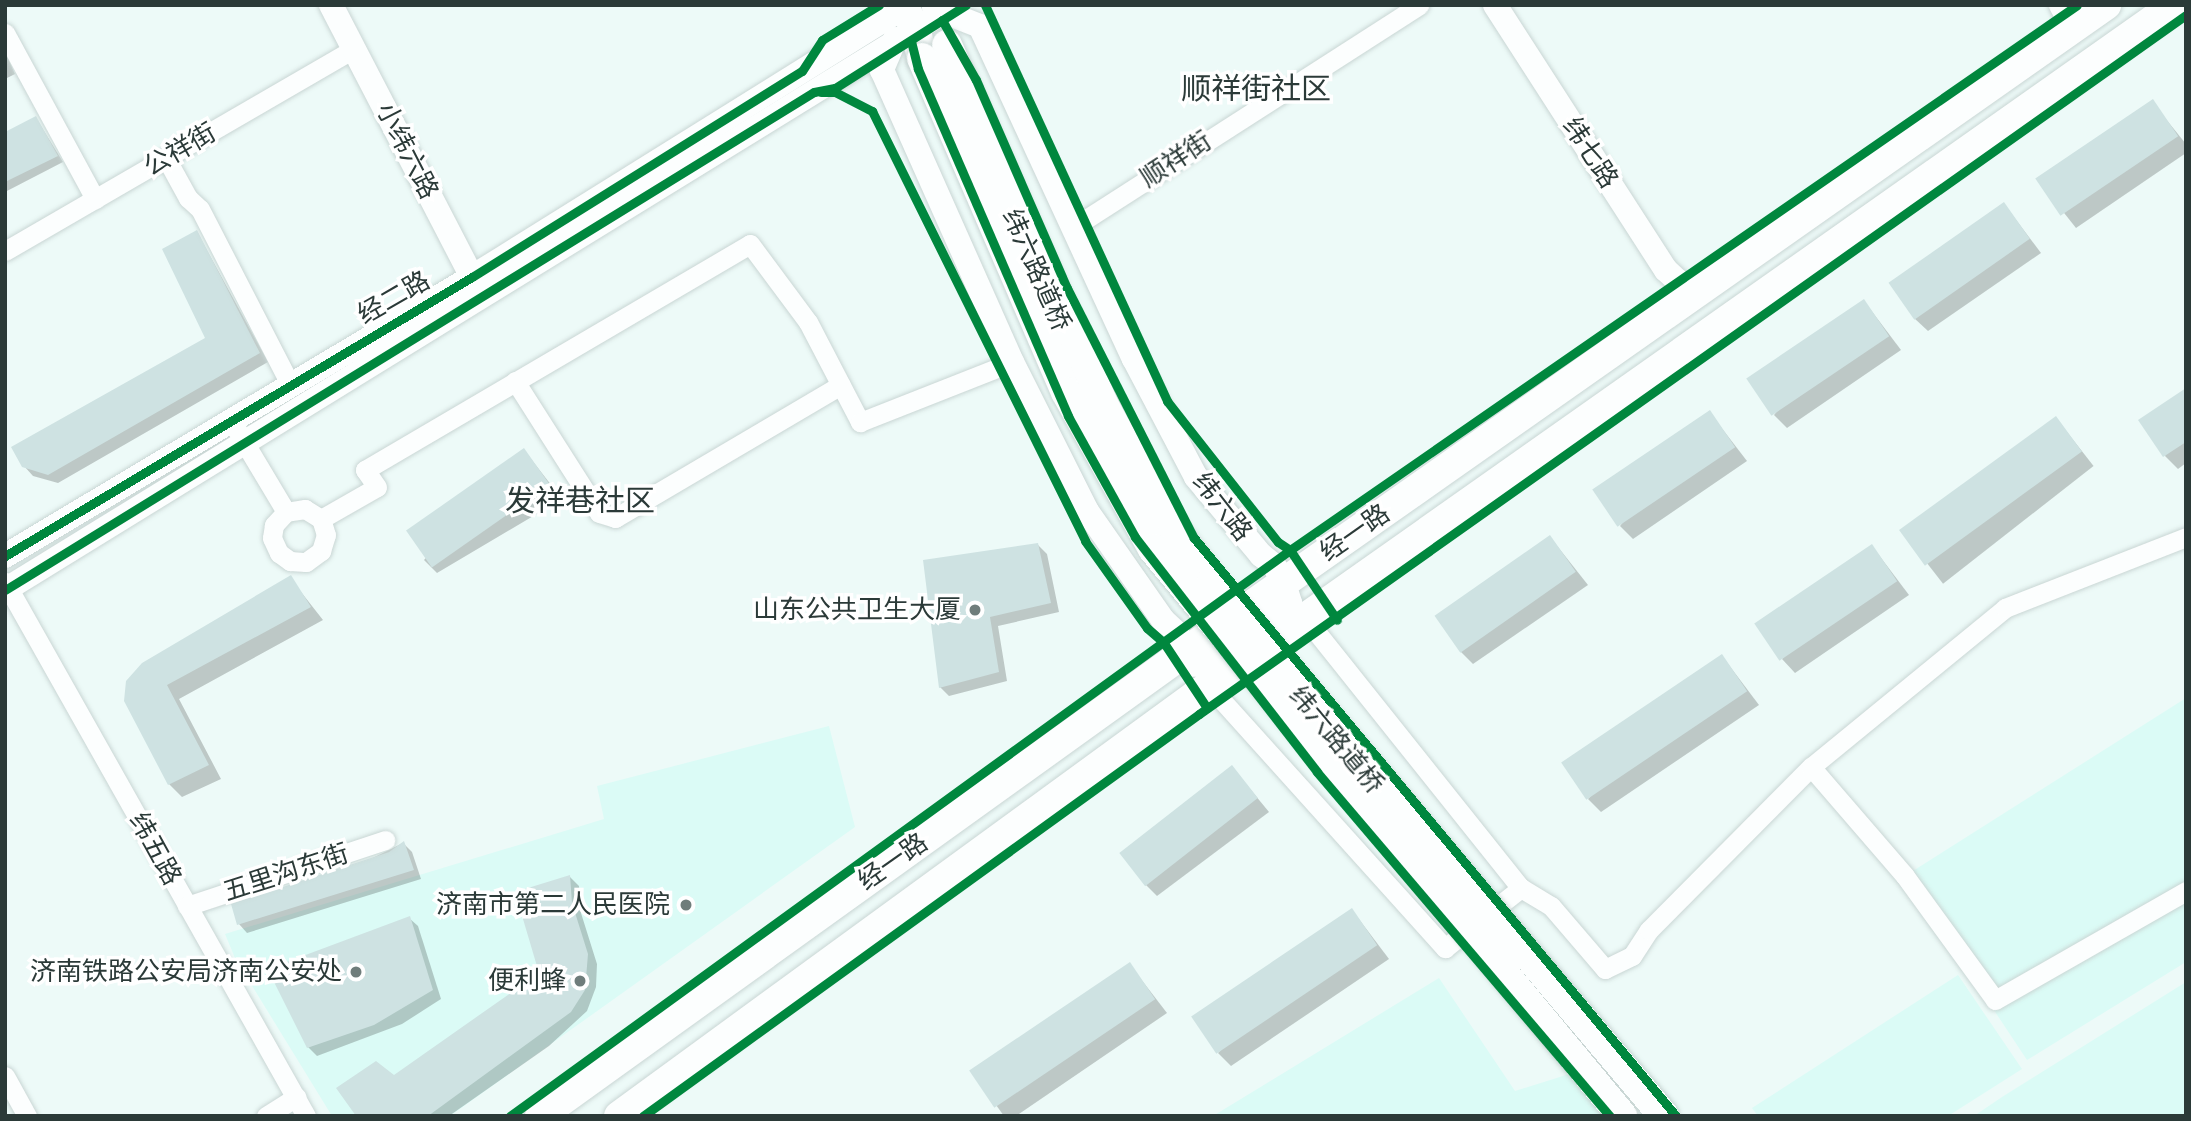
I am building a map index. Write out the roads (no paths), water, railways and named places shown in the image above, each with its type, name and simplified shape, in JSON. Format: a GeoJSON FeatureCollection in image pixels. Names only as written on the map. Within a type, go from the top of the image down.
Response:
{"type":"FeatureCollection","features":[{"type":"Feature","properties":{"kind":"main road","name":"经一路"},"geometry":{"type":"LineString","coordinates":[[540,1116],[1185,652],[1684,299],[2067,17],[2106,5]]}},
{"type":"Feature","properties":{"kind":"main road","name":"经一路"},"geometry":{"type":"LineString","coordinates":[[619,1116],[1209,685],[2174,5]]}},
{"type":"Feature","properties":{"kind":"main road","name":"纬六路道桥"},"geometry":{"type":"LineString","coordinates":[[923,20],[1066,392],[1153,549],[1622,1116]]}},
{"type":"Feature","properties":{"kind":"main road","name":"纬六路道桥"},"geometry":{"type":"LineString","coordinates":[[923,20],[1102,402],[1166,520],[1273,655],[1664,1116]]}},
{"type":"Feature","properties":{"kind":"street","name":"小纬六路"},"geometry":{"type":"LineString","coordinates":[[331,5],[477,286]]}},
{"type":"Feature","properties":{"kind":"street","name":"顺祥街"},"geometry":{"type":"LineString","coordinates":[[1075,226],[1419,5]]}},
{"type":"Feature","properties":{"kind":"street","name":"纬七路"},"geometry":{"type":"LineString","coordinates":[[1495,5],[1666,270],[1678,281],[1684,299]]}},
{"type":"Feature","properties":{"kind":"street","name":"纬六路"},"geometry":{"type":"LineString","coordinates":[[923,20],[980,26],[1075,226],[1134,359],[1196,477],[1274,565],[1284,584]]}},
{"type":"Feature","properties":{"kind":"street"},"geometry":{"type":"LineString","coordinates":[[923,20],[882,70],[1012,362],[1087,511],[1177,633],[1185,652],[1209,685],[1445,948],[1521,888]]}},
{"type":"Feature","properties":{"kind":"street","name":"经二路"},"geometry":{"type":"LineString","coordinates":[[6,587],[245,443],[477,286],[923,20]]}},
{"type":"Feature","properties":{"kind":"street","name":"经二路"},"geometry":{"type":"LineString","coordinates":[[5,556],[290,384],[477,286],[923,20]]}},
{"type":"Feature","properties":{"kind":"street"},"geometry":{"type":"LineString","coordinates":[[5,33],[95,199]]}},
{"type":"Feature","properties":{"kind":"street","name":"公祥街"},"geometry":{"type":"LineString","coordinates":[[5,251],[354,49]]}},
{"type":"Feature","properties":{"kind":"street"},"geometry":{"type":"LineString","coordinates":[[166,158],[188,198],[201,209],[290,384]]}},
{"type":"Feature","properties":{"kind":"street"},"geometry":{"type":"LineString","coordinates":[[320,519],[377,487],[365,470],[750,244],[808,322],[860,422],[1012,362]]}},
{"type":"Feature","properties":{"kind":"street"},"geometry":{"type":"LineString","coordinates":[[515,381],[599,513],[615,518],[841,386]]}},
{"type":"Feature","properties":{"kind":"street"},"geometry":{"type":"LineString","coordinates":[[231,420],[286,512]]}},
{"type":"Feature","properties":{"kind":"street"},"geometry":{"type":"LineString","coordinates":[[305,509],[320,519],[326,535],[321,551],[306,562],[290,561],[279,554],[272,538],[274,525],[286,512],[305,509]]}},
{"type":"Feature","properties":{"kind":"street"},"geometry":{"type":"LineString","coordinates":[[1306,619],[1521,888],[1551,906],[1605,969],[1632,956],[1649,930],[1811,767],[2006,608],[2186,537]]}},
{"type":"Feature","properties":{"kind":"street"},"geometry":{"type":"LineString","coordinates":[[1209,685],[1206,662],[1290,603],[1284,584]]}},
{"type":"Feature","properties":{"kind":"street","name":"纬五路"},"geometry":{"type":"LineString","coordinates":[[6,587],[306,1116]]}},
{"type":"Feature","properties":{"kind":"street"},"geometry":{"type":"LineString","coordinates":[[1811,767],[1905,876],[1995,1000],[2186,891]]}},
{"type":"Feature","properties":{"kind":"street","name":"五里沟东街"},"geometry":{"type":"LineString","coordinates":[[187,906],[385,840]]}},
{"type":"Feature","properties":{"kind":"street"},"geometry":{"type":"LineString","coordinates":[[5,1076],[27,1116]]}},
{"type":"Feature","properties":{"kind":"street"},"geometry":{"type":"LineString","coordinates":[[266,1116],[296,1097]]}},
{"type":"Feature","properties":{"kind":"place","name":"山东公共卫生大厦"},"geometry":{"type":"Point","coordinates":[975,610]}},
{"type":"Feature","properties":{"kind":"place","name":"济南市第二人民医院"},"geometry":{"type":"Point","coordinates":[686,905]}},
{"type":"Feature","properties":{"kind":"place","name":"济南铁路公安局济南公安处"},"geometry":{"type":"Point","coordinates":[356,972]}},
{"type":"Feature","properties":{"kind":"place","name":"便利蜂"},"geometry":{"type":"Point","coordinates":[580,981]}},
{"type":"Feature","properties":{"kind":"district","name":"顺祥街社区"},"geometry":{"type":"Point","coordinates":[1256,89]}},
{"type":"Feature","properties":{"kind":"district","name":"发祥巷社区"},"geometry":{"type":"Point","coordinates":[580,501]}}]}
